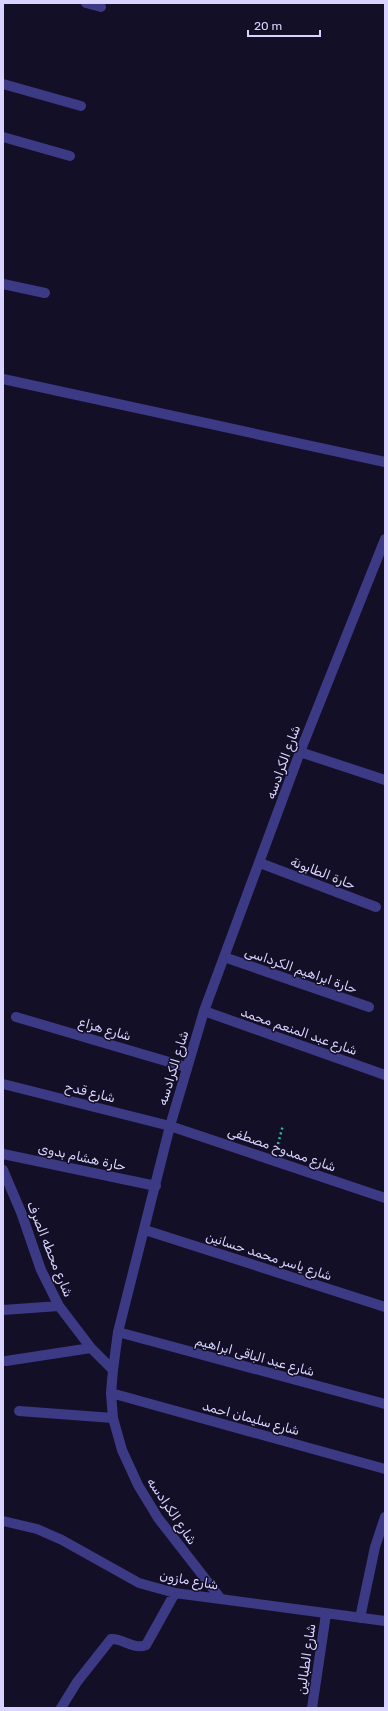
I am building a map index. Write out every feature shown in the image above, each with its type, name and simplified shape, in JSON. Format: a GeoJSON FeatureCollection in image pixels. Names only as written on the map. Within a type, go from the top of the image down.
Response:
{"type":"FeatureCollection","features":[{"type":"Feature","properties":{"kind":"street"},"geometry":{"type":"LineString","coordinates":[[86,3],[100,7]]}},
{"type":"Feature","properties":{"kind":"street"},"geometry":{"type":"LineString","coordinates":[[3,84],[81,106]]}},
{"type":"Feature","properties":{"kind":"street"},"geometry":{"type":"LineString","coordinates":[[3,137],[70,156]]}},
{"type":"Feature","properties":{"kind":"street"},"geometry":{"type":"LineString","coordinates":[[3,284],[45,293]]}},
{"type":"Feature","properties":{"kind":"street"},"geometry":{"type":"LineString","coordinates":[[3,379],[385,462]]}},
{"type":"Feature","properties":{"kind":"street","name":"شارع الكرادسه"},"geometry":{"type":"LineString","coordinates":[[221,1599],[158,1518],[138,1485],[122,1450],[113,1418],[110,1393],[118,1332],[186,1066],[204,1011],[300,752],[385,539]]}},
{"type":"Feature","properties":{"kind":"street"},"geometry":{"type":"LineString","coordinates":[[300,752],[385,780]]}},
{"type":"Feature","properties":{"kind":"street","name":"حارة الطابونة"},"geometry":{"type":"LineString","coordinates":[[260,863],[376,907]]}},
{"type":"Feature","properties":{"kind":"street","name":"حارة ابراهيم الكرداسى"},"geometry":{"type":"LineString","coordinates":[[224,957],[369,1007]]}},
{"type":"Feature","properties":{"kind":"street","name":"شارع عبد المنعم محمد"},"geometry":{"type":"LineString","coordinates":[[204,1011],[385,1075]]}},
{"type":"Feature","properties":{"kind":"street","name":"شارع هزاع"},"geometry":{"type":"LineString","coordinates":[[16,1017],[186,1066]]}},
{"type":"Feature","properties":{"kind":"street","name":"شارع قدح"},"geometry":{"type":"LineString","coordinates":[[3,1084],[170,1126]]}},
{"type":"Feature","properties":{"kind":"street","name":"شارع ممدوح مصطفى"},"geometry":{"type":"LineString","coordinates":[[170,1126],[385,1198]]}},
{"type":"Feature","properties":{"kind":"street","name":"حارة هشام بدوى"},"geometry":{"type":"LineString","coordinates":[[3,1154],[156,1186]]}},
{"type":"Feature","properties":{"kind":"street","name":"شارع محطه الصرف"},"geometry":{"type":"LineString","coordinates":[[3,1170],[21,1212],[41,1270],[59,1306],[91,1348],[113,1370]]}},
{"type":"Feature","properties":{"kind":"street","name":"شارع ياسر محمد حسانين"},"geometry":{"type":"LineString","coordinates":[[145,1230],[385,1307]]}},
{"type":"Feature","properties":{"kind":"street"},"geometry":{"type":"LineString","coordinates":[[3,1310],[59,1306]]}},
{"type":"Feature","properties":{"kind":"street","name":"شارع عبد الباقى ابراهيم"},"geometry":{"type":"LineString","coordinates":[[118,1332],[385,1404]]}},
{"type":"Feature","properties":{"kind":"street"},"geometry":{"type":"LineString","coordinates":[[6,1360],[91,1348]]}},
{"type":"Feature","properties":{"kind":"street","name":"شارع سليمان احمد"},"geometry":{"type":"LineString","coordinates":[[110,1393],[385,1469]]}},
{"type":"Feature","properties":{"kind":"street"},"geometry":{"type":"LineString","coordinates":[[19,1411],[113,1418]]}},
{"type":"Feature","properties":{"kind":"street"},"geometry":{"type":"LineString","coordinates":[[360,1618],[375,1547],[385,1517]]}},
{"type":"Feature","properties":{"kind":"street","name":"شارع مازون"},"geometry":{"type":"LineString","coordinates":[[3,1521],[37,1529],[62,1540],[139,1583],[175,1593],[385,1621]]}},
{"type":"Feature","properties":{"kind":"street"},"geometry":{"type":"LineString","coordinates":[[61,1708],[77,1682],[111,1639],[117,1639],[136,1647],[146,1645],[175,1593]]}},
{"type":"Feature","properties":{"kind":"street","name":"شارع الطبالين"},"geometry":{"type":"LineString","coordinates":[[312,1708],[326,1614]]}}]}
